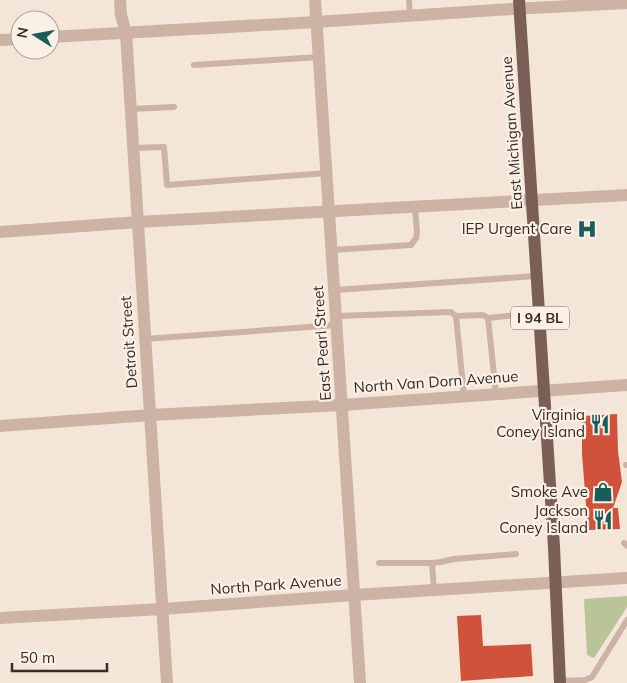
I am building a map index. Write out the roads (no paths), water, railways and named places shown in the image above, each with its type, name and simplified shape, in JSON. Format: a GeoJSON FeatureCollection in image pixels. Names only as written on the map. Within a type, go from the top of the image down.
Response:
{"type":"FeatureCollection","features":[{"type":"Feature","properties":{"kind":"main road","name":"East Michigan Avenue"},"geometry":{"type":"LineString","coordinates":[[520,4],[545,390],[560,682]]}},
{"type":"Feature","properties":{"kind":"street","name":"Detroit Street"},"geometry":{"type":"LineString","coordinates":[[120,0],[121,15],[126,33],[134,148],[167,683]]}},
{"type":"Feature","properties":{"kind":"street","name":"East Pearl Street"},"geometry":{"type":"LineString","coordinates":[[315,0],[360,683]]}},
{"type":"Feature","properties":{"kind":"street"},"geometry":{"type":"LineString","coordinates":[[60,36],[410,16],[520,4],[627,3]]}},
{"type":"Feature","properties":{"kind":"street"},"geometry":{"type":"LineString","coordinates":[[0,232],[138,222],[627,195]]}},
{"type":"Feature","properties":{"kind":"street","name":"North Van Dorn Avenue"},"geometry":{"type":"LineString","coordinates":[[0,426],[627,385]]}},
{"type":"Feature","properties":{"kind":"street","name":"North Park Avenue"},"geometry":{"type":"LineString","coordinates":[[0,618],[627,578]]}},
{"type":"Feature","properties":{"kind":"lane"},"geometry":{"type":"LineString","coordinates":[[409,0],[410,16]]}},
{"type":"Feature","properties":{"kind":"lane"},"geometry":{"type":"LineString","coordinates":[[194,65],[319,57]]}},
{"type":"Feature","properties":{"kind":"lane"},"geometry":{"type":"LineString","coordinates":[[131,110],[174,107]]}},
{"type":"Feature","properties":{"kind":"lane"},"geometry":{"type":"LineString","coordinates":[[134,148],[164,146],[167,185],[327,172]]}},
{"type":"Feature","properties":{"kind":"lane"},"geometry":{"type":"LineString","coordinates":[[332,250],[411,245],[416,238],[417,232],[415,207]]}},
{"type":"Feature","properties":{"kind":"lane"},"geometry":{"type":"LineString","coordinates":[[335,290],[537,276]]}},
{"type":"Feature","properties":{"kind":"lane"},"geometry":{"type":"LineString","coordinates":[[145,339],[450,312],[456,316],[484,315],[488,318],[540,313]]}},
{"type":"Feature","properties":{"kind":"lane"},"geometry":{"type":"LineString","coordinates":[[456,316],[464,396]]}},
{"type":"Feature","properties":{"kind":"lane"},"geometry":{"type":"LineString","coordinates":[[488,318],[496,394]]}},
{"type":"Feature","properties":{"kind":"lane"},"geometry":{"type":"LineString","coordinates":[[379,563],[432,563],[454,558],[516,554]]}},
{"type":"Feature","properties":{"kind":"lane"},"geometry":{"type":"LineString","coordinates":[[432,563],[434,590]]}},
{"type":"Feature","properties":{"kind":"lane"},"geometry":{"type":"LineString","coordinates":[[560,682],[585,680],[592,677],[627,620]]}},
{"type":"Feature","properties":{"kind":"place","name":"IEP Urgent Care"},"geometry":{"type":"Point","coordinates":[587,229]}},
{"type":"Feature","properties":{"kind":"place","name":"Virginia Coney Island"},"geometry":{"type":"Point","coordinates":[600,424]}},
{"type":"Feature","properties":{"kind":"place","name":"Smoke Ave"},"geometry":{"type":"Point","coordinates":[603,492]}},
{"type":"Feature","properties":{"kind":"place","name":"Jackson Coney Island"},"geometry":{"type":"Point","coordinates":[603,520]}}]}
